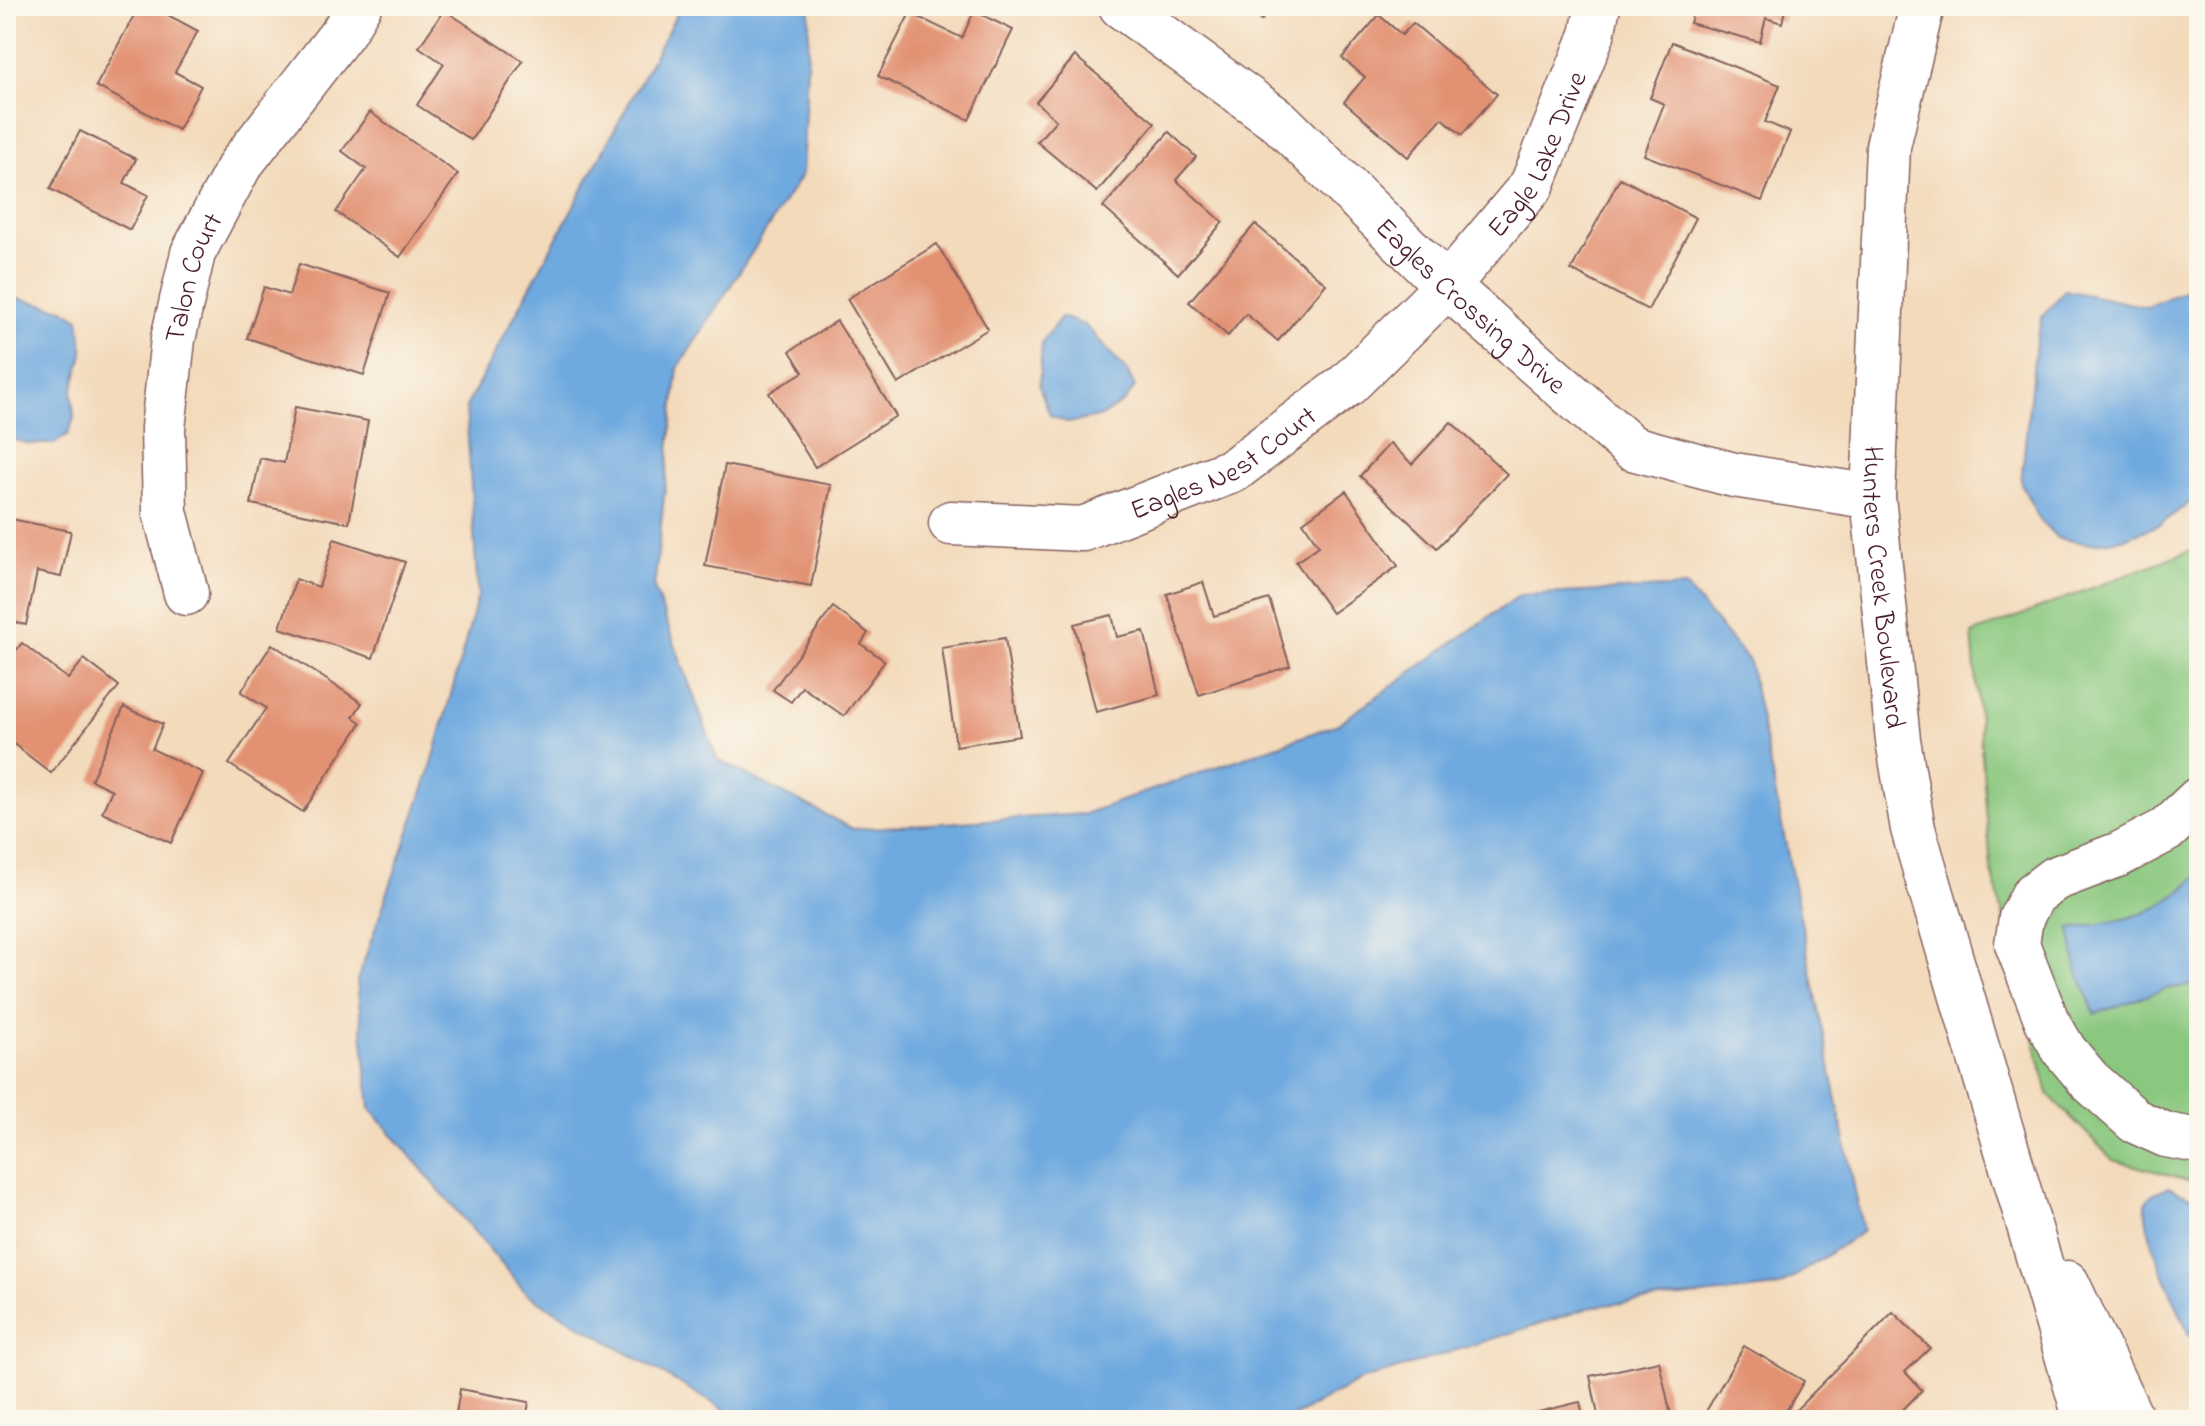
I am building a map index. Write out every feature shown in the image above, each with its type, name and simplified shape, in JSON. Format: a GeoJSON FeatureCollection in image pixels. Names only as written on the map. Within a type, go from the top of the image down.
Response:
{"type":"FeatureCollection","features":[{"type":"Feature","properties":{"kind":"street","name":"Talon Court"},"geometry":{"type":"LineString","coordinates":[[186,593],[165,512],[163,428],[173,339],[193,253],[240,165],[343,32],[359,6]]}},
{"type":"Feature","properties":{"kind":"street","name":"Eagles Crossing Drive"},"geometry":{"type":"LineString","coordinates":[[1121,6],[1279,121],[1447,286],[1632,448],[1734,475],[1873,497]]}},
{"type":"Feature","properties":{"kind":"street","name":"Eagle Lake Drive"},"geometry":{"type":"LineString","coordinates":[[1447,286],[1532,185],[1592,35],[1598,6]]}},
{"type":"Feature","properties":{"kind":"street","name":"Hunters Creek Boulevard"},"geometry":{"type":"LineString","coordinates":[[1922,6],[1888,146],[1873,497],[1898,740],[1913,829],[2086,1420]]}},
{"type":"Feature","properties":{"kind":"street","name":"Eagles Nest Court"},"geometry":{"type":"LineString","coordinates":[[951,523],[1083,529],[1234,470],[1348,384],[1447,286]]}},
{"type":"Feature","properties":{"kind":"street"},"geometry":{"type":"LineString","coordinates":[[2199,799],[2166,830],[2120,854],[2054,879],[2033,895],[2021,918],[2017,944],[2047,1021],[2064,1050],[2089,1080],[2135,1121],[2166,1135],[2199,1141]]}},
{"type":"Feature","properties":{"kind":"street","name":"Hunters Creek Boulevard"},"geometry":{"type":"LineString","coordinates":[[2008,1158],[2132,1420]]}},
{"type":"Feature","properties":{"kind":"green space"},"geometry":{"type":"Polygon","coordinates":[[[2199,547],[2199,1183],[2113,1160],[2048,1094],[1991,868],[1972,634],[2199,547]]]}},
{"type":"Feature","properties":{"kind":"water"},"geometry":{"type":"Polygon","coordinates":[[[681,6],[810,6],[802,174],[678,368],[654,588],[717,759],[853,829],[1084,814],[1338,724],[1520,595],[1686,587],[1749,661],[1863,1231],[1779,1287],[1595,1306],[1357,1382],[1286,1420],[742,1420],[527,1294],[370,1108],[357,981],[430,771],[478,596],[466,407],[681,6]]]}},
{"type":"Feature","properties":{"kind":"water"},"geometry":{"type":"Polygon","coordinates":[[[2199,279],[2199,496],[2159,525],[2122,539],[2090,544],[2057,538],[2039,519],[2021,483],[2036,341],[2042,317],[2065,290],[2147,307],[2186,290],[2199,279]]]}},
{"type":"Feature","properties":{"kind":"water"},"geometry":{"type":"Polygon","coordinates":[[[7,296],[63,309],[79,319],[83,354],[72,392],[74,418],[68,434],[54,444],[30,444],[6,438],[7,296]]]}},
{"type":"Feature","properties":{"kind":"water"},"geometry":{"type":"Polygon","coordinates":[[[1061,317],[1085,325],[1126,370],[1135,387],[1125,401],[1102,416],[1068,423],[1050,415],[1039,386],[1042,342],[1061,317]]]}},
{"type":"Feature","properties":{"kind":"water"},"geometry":{"type":"Polygon","coordinates":[[[2199,873],[2199,984],[2166,989],[2095,1014],[2077,970],[2070,929],[2125,919],[2155,908],[2184,888],[2199,873]]]}},
{"type":"Feature","properties":{"kind":"water"},"geometry":{"type":"Polygon","coordinates":[[[2168,1187],[2199,1201],[2199,1344],[2188,1333],[2148,1228],[2147,1201],[2153,1194],[2168,1187]]]}},
{"type":"Feature","properties":{"kind":"building"},"geometry":{"type":"Polygon","coordinates":[[[139,6],[151,6],[198,31],[175,72],[201,86],[178,130],[96,86],[139,6]]]}},
{"type":"Feature","properties":{"kind":"building"},"geometry":{"type":"Polygon","coordinates":[[[1243,6],[1273,6],[1261,21],[1243,6]]]}},
{"type":"Feature","properties":{"kind":"building"},"geometry":{"type":"Polygon","coordinates":[[[1695,6],[1786,6],[1782,23],[1766,18],[1760,42],[1690,23],[1695,6]]]}},
{"type":"Feature","properties":{"kind":"building"},"geometry":{"type":"Polygon","coordinates":[[[444,10],[523,61],[471,140],[417,105],[444,64],[419,47],[444,10]]]}},
{"type":"Feature","properties":{"kind":"building"},"geometry":{"type":"Polygon","coordinates":[[[974,11],[1013,30],[969,120],[878,76],[910,13],[962,38],[974,11]]]}},
{"type":"Feature","properties":{"kind":"building"},"geometry":{"type":"Polygon","coordinates":[[[1379,15],[1402,35],[1413,23],[1497,94],[1462,135],[1442,118],[1408,157],[1344,102],[1365,77],[1342,58],[1379,15]]]}},
{"type":"Feature","properties":{"kind":"building"},"geometry":{"type":"Polygon","coordinates":[[[1672,42],[1780,85],[1765,122],[1790,132],[1762,201],[1644,155],[1664,104],[1650,98],[1672,42]]]}},
{"type":"Feature","properties":{"kind":"building"},"geometry":{"type":"Polygon","coordinates":[[[1075,56],[1155,123],[1097,192],[1037,142],[1056,120],[1036,102],[1075,56]]]}},
{"type":"Feature","properties":{"kind":"building"},"geometry":{"type":"Polygon","coordinates":[[[370,112],[458,174],[400,257],[336,212],[366,169],[342,151],[370,112]]]}},
{"type":"Feature","properties":{"kind":"building"},"geometry":{"type":"Polygon","coordinates":[[[80,131],[136,159],[124,183],[148,195],[130,230],[50,189],[80,131]]]}},
{"type":"Feature","properties":{"kind":"building"},"geometry":{"type":"Polygon","coordinates":[[[1169,132],[1196,157],[1176,180],[1223,222],[1178,274],[1103,207],[1169,132]]]}},
{"type":"Feature","properties":{"kind":"building"},"geometry":{"type":"Polygon","coordinates":[[[1620,178],[1696,218],[1648,310],[1571,270],[1620,178]]]}},
{"type":"Feature","properties":{"kind":"building"},"geometry":{"type":"Polygon","coordinates":[[[1255,224],[1326,284],[1278,341],[1246,314],[1228,336],[1189,302],[1255,224]]]}},
{"type":"Feature","properties":{"kind":"building"},"geometry":{"type":"Polygon","coordinates":[[[937,244],[988,329],[898,384],[847,299],[937,244]]]}},
{"type":"Feature","properties":{"kind":"building"},"geometry":{"type":"Polygon","coordinates":[[[299,264],[390,293],[364,375],[247,338],[264,287],[289,295],[299,264]]]}},
{"type":"Feature","properties":{"kind":"building"},"geometry":{"type":"Polygon","coordinates":[[[837,321],[896,416],[815,467],[769,393],[803,372],[790,351],[837,321]]]}},
{"type":"Feature","properties":{"kind":"building"},"geometry":{"type":"Polygon","coordinates":[[[295,407],[368,421],[349,523],[251,504],[260,458],[284,463],[295,407]]]}},
{"type":"Feature","properties":{"kind":"building"},"geometry":{"type":"Polygon","coordinates":[[[1451,422],[1507,474],[1437,548],[1360,476],[1390,443],[1412,464],[1451,422]]]}},
{"type":"Feature","properties":{"kind":"building"},"geometry":{"type":"Polygon","coordinates":[[[725,465],[831,485],[811,586],[705,566],[725,465]]]}},
{"type":"Feature","properties":{"kind":"building"},"geometry":{"type":"Polygon","coordinates":[[[1346,491],[1398,566],[1332,613],[1296,562],[1319,546],[1303,522],[1346,491]]]}},
{"type":"Feature","properties":{"kind":"building"},"geometry":{"type":"Polygon","coordinates":[[[6,518],[71,531],[61,577],[37,572],[26,625],[6,620],[6,518]]]}},
{"type":"Feature","properties":{"kind":"building"},"geometry":{"type":"Polygon","coordinates":[[[334,539],[405,562],[373,658],[280,628],[296,579],[319,587],[334,539]]]}},
{"type":"Feature","properties":{"kind":"building"},"geometry":{"type":"Polygon","coordinates":[[[1203,582],[1214,616],[1269,599],[1290,666],[1199,695],[1167,594],[1203,582]]]}},
{"type":"Feature","properties":{"kind":"building"},"geometry":{"type":"Polygon","coordinates":[[[833,607],[868,633],[861,644],[885,661],[844,716],[802,687],[791,702],[773,690],[833,607]]]}},
{"type":"Feature","properties":{"kind":"building"},"geometry":{"type":"Polygon","coordinates":[[[1112,615],[1117,637],[1144,631],[1159,695],[1096,712],[1074,624],[1112,615]]]}},
{"type":"Feature","properties":{"kind":"building"},"geometry":{"type":"Polygon","coordinates":[[[1005,638],[1020,736],[956,746],[942,648],[1005,638]]]}},
{"type":"Feature","properties":{"kind":"building"},"geometry":{"type":"Polygon","coordinates":[[[22,643],[68,679],[84,659],[119,686],[51,773],[6,738],[6,664],[22,643]]]}},
{"type":"Feature","properties":{"kind":"building"},"geometry":{"type":"Polygon","coordinates":[[[272,644],[362,703],[353,717],[361,723],[303,812],[229,764],[266,708],[241,692],[272,644]]]}},
{"type":"Feature","properties":{"kind":"building"},"geometry":{"type":"Polygon","coordinates":[[[124,707],[163,724],[152,749],[203,773],[171,843],[102,812],[112,790],[91,780],[124,707]]]}},
{"type":"Feature","properties":{"kind":"building"},"geometry":{"type":"Polygon","coordinates":[[[1893,1312],[1930,1348],[1905,1372],[1922,1390],[1893,1420],[1786,1420],[1893,1312]]]}},
{"type":"Feature","properties":{"kind":"building"},"geometry":{"type":"Polygon","coordinates":[[[1744,1346],[1804,1381],[1781,1420],[1701,1420],[1744,1346]]]}},
{"type":"Feature","properties":{"kind":"building"},"geometry":{"type":"Polygon","coordinates":[[[1659,1361],[1672,1420],[1599,1420],[1590,1376],[1659,1361]]]}},
{"type":"Feature","properties":{"kind":"building"},"geometry":{"type":"Polygon","coordinates":[[[460,1389],[529,1402],[526,1420],[455,1420],[460,1389]]]}},
{"type":"Feature","properties":{"kind":"building"},"geometry":{"type":"Polygon","coordinates":[[[1580,1402],[1584,1420],[1509,1419],[1580,1402]]]}}]}
